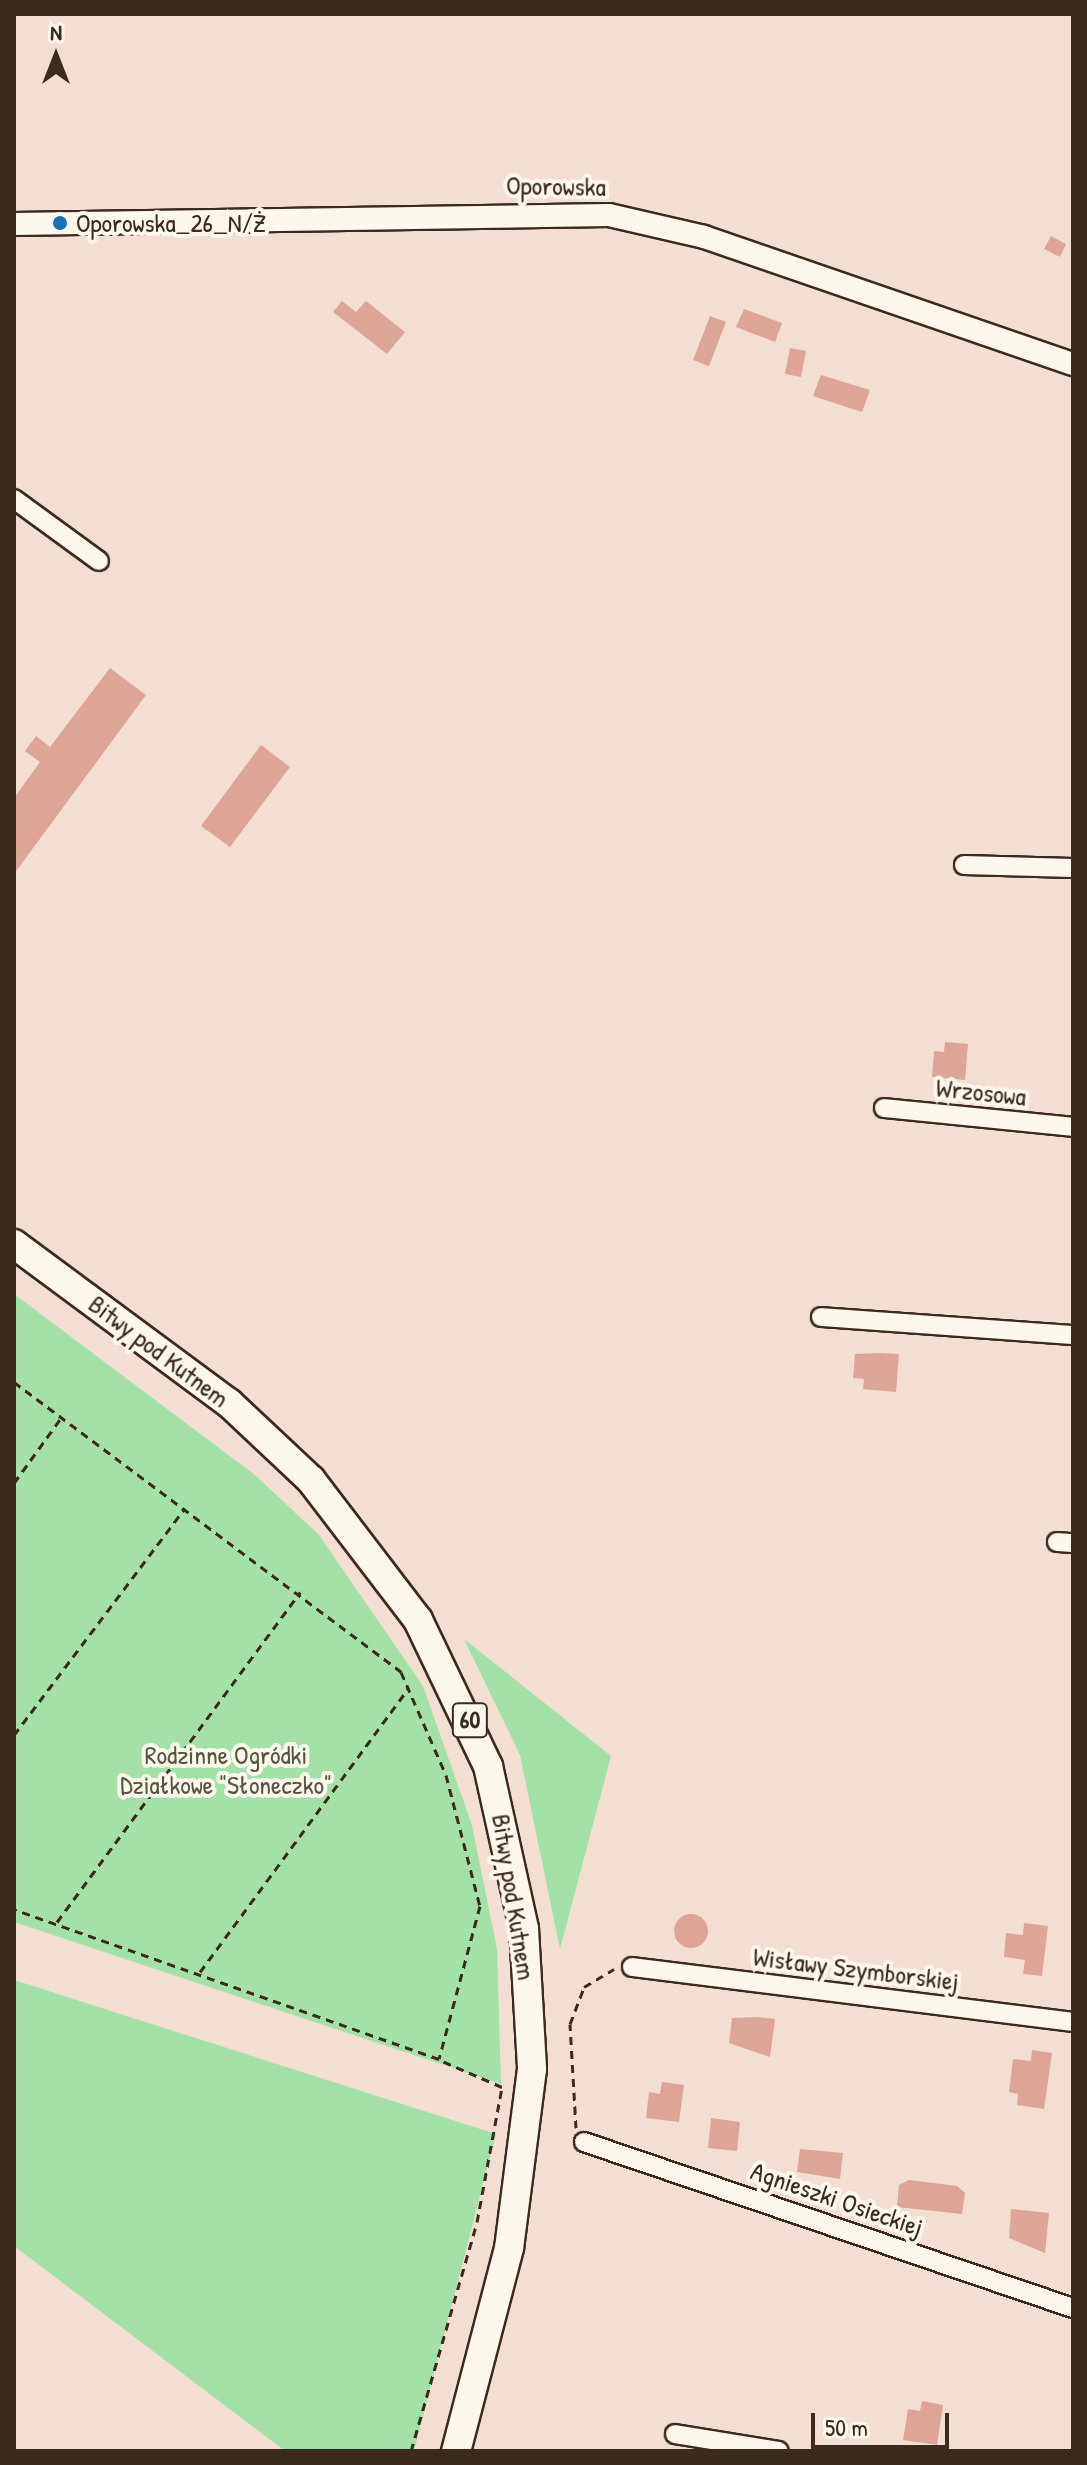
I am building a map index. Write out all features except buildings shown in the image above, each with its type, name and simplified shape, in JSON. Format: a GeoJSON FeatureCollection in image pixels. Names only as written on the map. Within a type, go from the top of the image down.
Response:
{"type":"FeatureCollection","features":[{"type":"Feature","properties":{"kind":"main road","name":"Bitwy pod Kutnem"},"geometry":{"type":"LineString","coordinates":[[14,1244],[229,1403],[311,1480],[418,1620],[488,1766],[524,1929],[532,2069],[509,2248],[456,2451]]}},
{"type":"Feature","properties":{"kind":"street","name":"Oporowska"},"geometry":{"type":"LineString","coordinates":[[14,224],[609,215],[704,237],[1073,364]]}},
{"type":"Feature","properties":{"kind":"street"},"geometry":{"type":"LineString","coordinates":[[14,499],[99,561]]}},
{"type":"Feature","properties":{"kind":"street"},"geometry":{"type":"LineString","coordinates":[[964,865],[1073,868]]}},
{"type":"Feature","properties":{"kind":"street","name":"Wrzosowa"},"geometry":{"type":"LineString","coordinates":[[884,1108],[1073,1127]]}},
{"type":"Feature","properties":{"kind":"street"},"geometry":{"type":"LineString","coordinates":[[821,1317],[1073,1335]]}},
{"type":"Feature","properties":{"kind":"street","name":"Wisławy Szymborskiej"},"geometry":{"type":"LineString","coordinates":[[632,1967],[1073,2022]]}},
{"type":"Feature","properties":{"kind":"street","name":"Agnieszki Osieckiej"},"geometry":{"type":"LineString","coordinates":[[584,2142],[1073,2308]]}},
{"type":"Feature","properties":{"kind":"street"},"geometry":{"type":"LineString","coordinates":[[675,2434],[779,2451]]}},
{"type":"Feature","properties":{"kind":"path"},"geometry":{"type":"LineString","coordinates":[[14,744],[20,748],[14,756]]}},
{"type":"Feature","properties":{"kind":"path"},"geometry":{"type":"LineString","coordinates":[[14,1382],[300,1592],[401,1672],[451,1789],[480,1906],[439,2059]]}},
{"type":"Feature","properties":{"kind":"path"},"geometry":{"type":"LineString","coordinates":[[14,1483],[62,1417]]}},
{"type":"Feature","properties":{"kind":"path"},"geometry":{"type":"LineString","coordinates":[[14,1735],[186,1508]]}},
{"type":"Feature","properties":{"kind":"path"},"geometry":{"type":"LineString","coordinates":[[57,1922],[300,1592]]}},
{"type":"Feature","properties":{"kind":"path"},"geometry":{"type":"LineString","coordinates":[[200,1972],[409,1688]]}},
{"type":"Feature","properties":{"kind":"path"},"geometry":{"type":"LineString","coordinates":[[14,1909],[200,1972],[439,2059],[502,2087],[477,2222],[411,2451]]}},
{"type":"Feature","properties":{"kind":"path"},"geometry":{"type":"LineString","coordinates":[[584,2142],[570,2117],[570,2024],[584,1987],[611,1969],[632,1967]]}},
{"type":"Feature","properties":{"kind":"green space","name":"Rodzinne Ogródki Działkowe \"Słoneczko\""},"geometry":{"type":"Polygon","coordinates":[[[14,1294],[255,1475],[319,1535],[423,1686],[472,1825],[497,1949],[501,2084],[14,1922],[14,1294]]]}},
{"type":"Feature","properties":{"kind":"green space"},"geometry":{"type":"Polygon","coordinates":[[[464,1639],[611,1756],[560,1949],[520,1755],[464,1639]]]}},
{"type":"Feature","properties":{"kind":"green space"},"geometry":{"type":"Polygon","coordinates":[[[14,1980],[496,2134],[414,2451],[285,2451],[14,2246],[14,1980]]]}},
{"type":"Feature","properties":{"kind":"place","name":"Oporowska_26_N/Ż"},"geometry":{"type":"Point","coordinates":[60,223]}}]}
